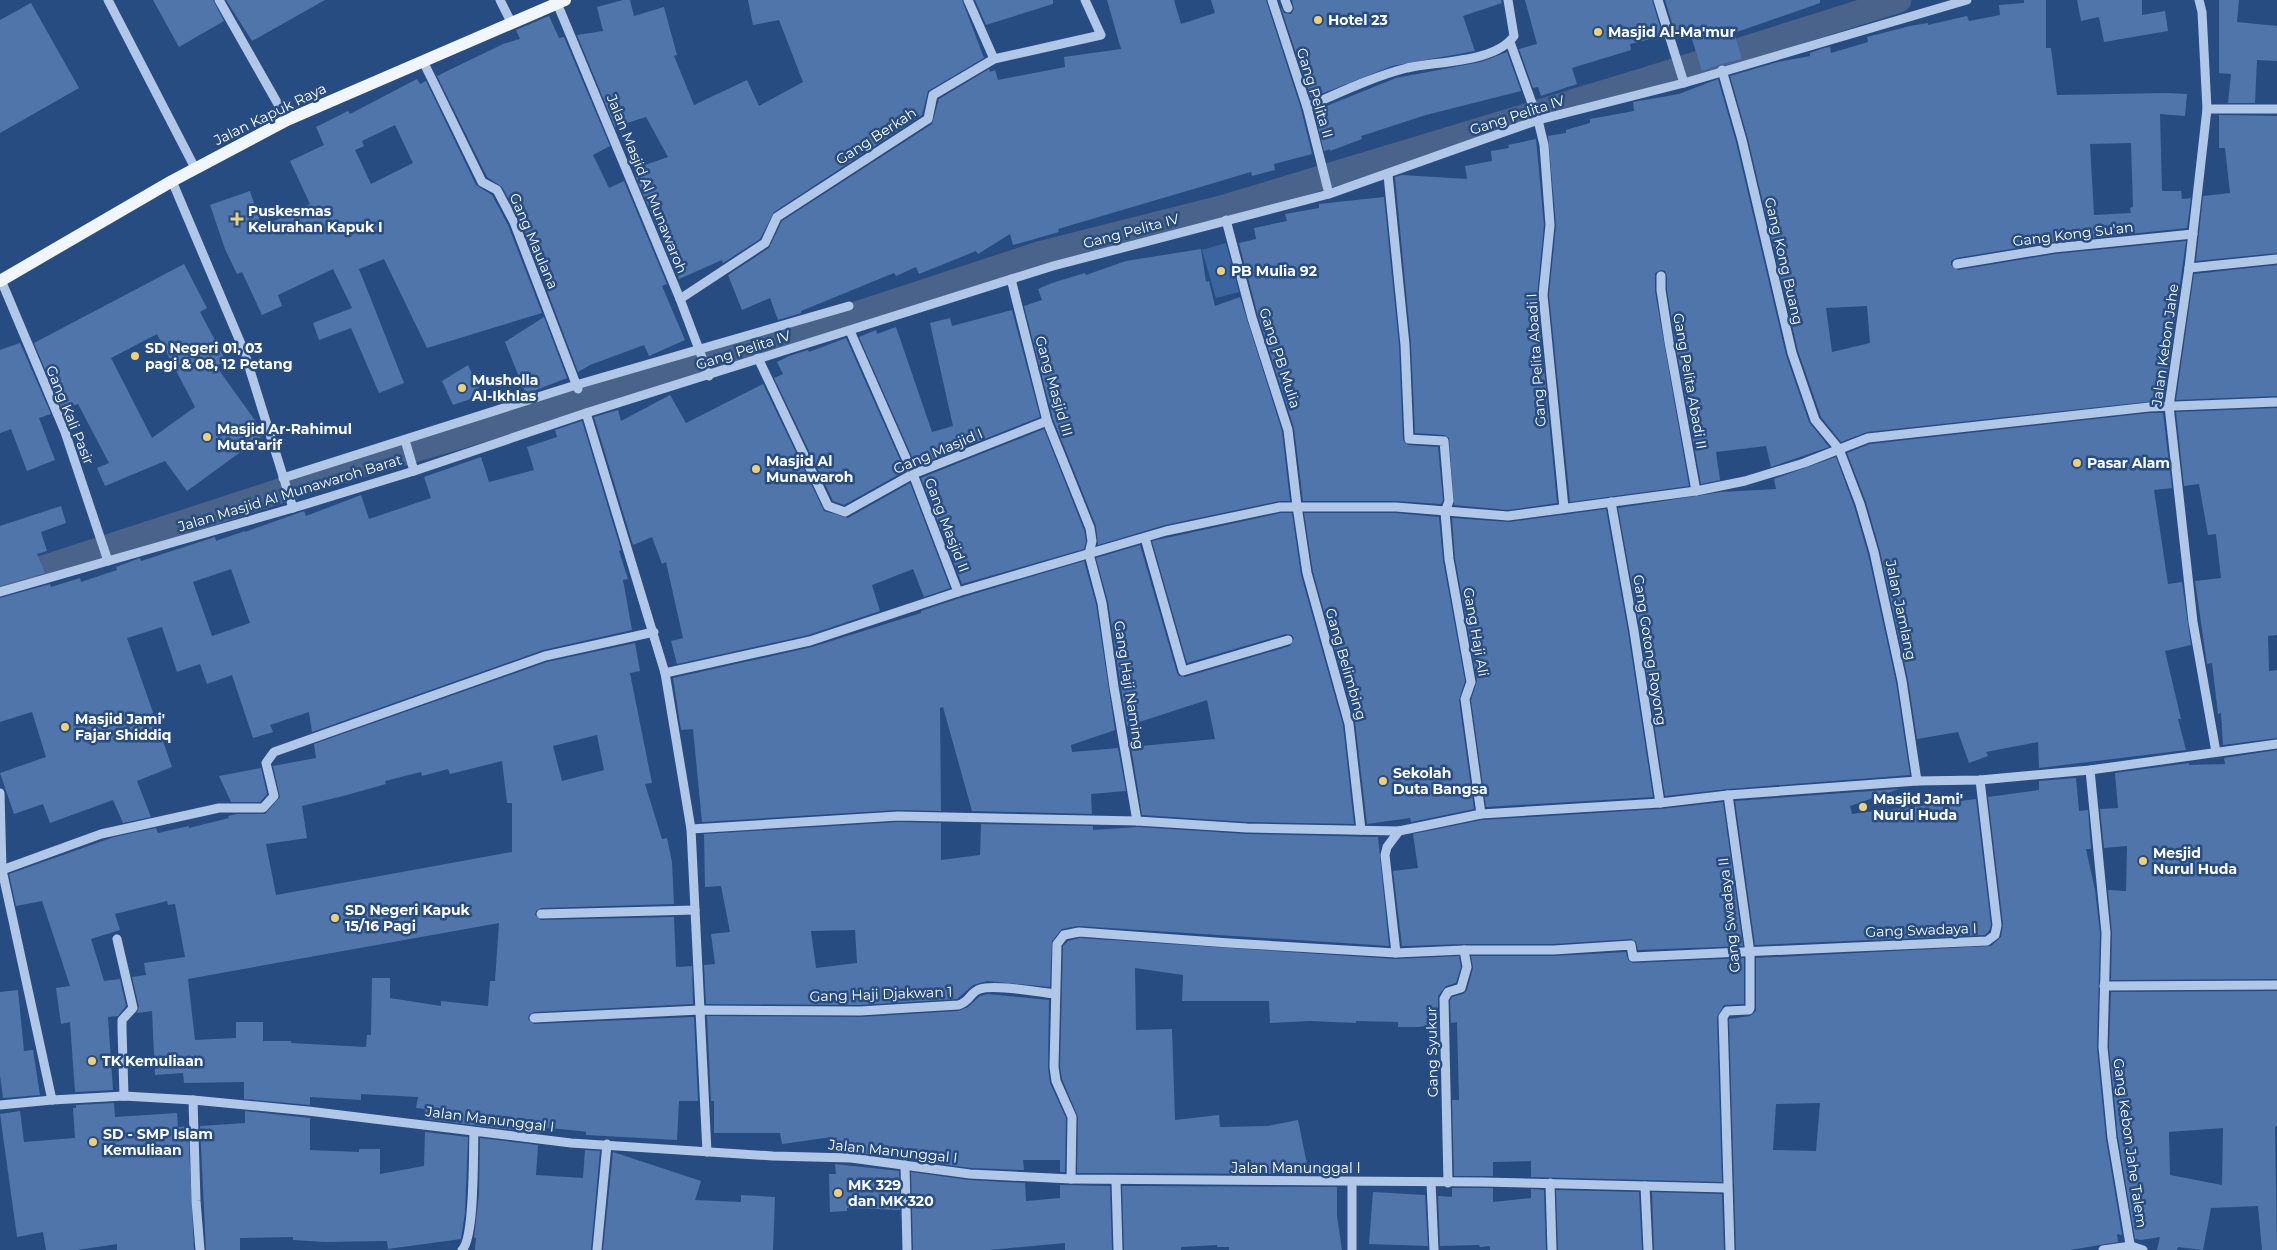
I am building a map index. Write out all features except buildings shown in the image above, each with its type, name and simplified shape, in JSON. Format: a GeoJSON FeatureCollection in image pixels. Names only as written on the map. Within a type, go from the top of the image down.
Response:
{"type":"FeatureCollection","features":[{"type":"Feature","properties":{"kind":"main road","name":"Jalan Kapuk Raya"},"geometry":{"type":"LineString","coordinates":[[0,281],[195,168],[287,120],[561,1]]}},
{"type":"Feature","properties":{"kind":"street"},"geometry":{"type":"LineString","coordinates":[[108,0],[195,168]]}},
{"type":"Feature","properties":{"kind":"street"},"geometry":{"type":"LineString","coordinates":[[220,0],[287,120]]}},
{"type":"Feature","properties":{"kind":"street"},"geometry":{"type":"LineString","coordinates":[[500,0],[511,22]]}},
{"type":"Feature","properties":{"kind":"street"},"geometry":{"type":"LineString","coordinates":[[968,0],[994,59]]}},
{"type":"Feature","properties":{"kind":"street","name":"Gang Berkah"},"geometry":{"type":"LineString","coordinates":[[680,299],[765,243],[777,217],[928,118],[933,95],[994,59],[1101,35],[1086,0]]}},
{"type":"Feature","properties":{"kind":"street","name":"Gang Pelita II"},"geometry":{"type":"LineString","coordinates":[[1272,0],[1307,107],[1328,191]]}},
{"type":"Feature","properties":{"kind":"street"},"geometry":{"type":"LineString","coordinates":[[1307,107],[1356,86],[1407,68],[1480,57],[1510,42],[1514,36],[1508,0]]}},
{"type":"Feature","properties":{"kind":"street"},"geometry":{"type":"LineString","coordinates":[[1658,0],[1683,79]]}},
{"type":"Feature","properties":{"kind":"street","name":"Gang Pelita IV"},"geometry":{"type":"LineString","coordinates":[[586,413],[1011,279],[1388,175],[1537,115],[1722,70],[1967,0]]}},
{"type":"Feature","properties":{"kind":"street","name":"Jalan Kebon Jahe"},"geometry":{"type":"LineString","coordinates":[[2200,0],[2206,108],[2189,268],[2169,406],[2193,622],[2216,752]]}},
{"type":"Feature","properties":{"kind":"street","name":"Jalan Masjid Al Munawaroh"},"geometry":{"type":"LineString","coordinates":[[561,1],[708,373]]}},
{"type":"Feature","properties":{"kind":"street","name":"Gang Pelita Abadi I"},"geometry":{"type":"LineString","coordinates":[[1510,42],[1537,115],[1544,145],[1550,225],[1543,295],[1564,508]]}},
{"type":"Feature","properties":{"kind":"street","name":"Gang Maulana"},"geometry":{"type":"LineString","coordinates":[[423,61],[482,182],[497,190],[514,222],[577,387]]}},
{"type":"Feature","properties":{"kind":"street","name":"Gang Kong Buang"},"geometry":{"type":"LineString","coordinates":[[1722,70],[1742,140],[1792,353],[1815,420],[1839,448]]}},
{"type":"Feature","properties":{"kind":"street"},"geometry":{"type":"LineString","coordinates":[[2206,108],[2277,109]]}},
{"type":"Feature","properties":{"kind":"street","name":"Gang Haji Ali"},"geometry":{"type":"LineString","coordinates":[[1388,175],[1404,335],[1409,439],[1444,441],[1449,501],[1445,512],[1451,569],[1472,682],[1465,699],[1481,814]]}},
{"type":"Feature","properties":{"kind":"street"},"geometry":{"type":"LineString","coordinates":[[172,181],[244,351],[293,508]]}},
{"type":"Feature","properties":{"kind":"street","name":"Gang PB Mulia"},"geometry":{"type":"LineString","coordinates":[[1226,220],[1252,318],[1288,430],[1297,506]]}},
{"type":"Feature","properties":{"kind":"street","name":"Gang Kong Su'an"},"geometry":{"type":"LineString","coordinates":[[1957,264],[2054,248],[2193,234]]}},
{"type":"Feature","properties":{"kind":"street"},"geometry":{"type":"LineString","coordinates":[[2189,268],[2277,259]]}},
{"type":"Feature","properties":{"kind":"street","name":"Gang Pelita Abadi II"},"geometry":{"type":"LineString","coordinates":[[1661,276],[1661,290],[1669,342],[1696,492]]}},
{"type":"Feature","properties":{"kind":"street","name":"Gang Masjid III"},"geometry":{"type":"LineString","coordinates":[[1011,279],[1047,421],[1090,528],[1092,541],[1089,554]]}},
{"type":"Feature","properties":{"kind":"street","name":"Gang Kali Pasir"},"geometry":{"type":"LineString","coordinates":[[0,281],[65,432],[108,559]]}},
{"type":"Feature","properties":{"kind":"street"},"geometry":{"type":"LineString","coordinates":[[284,480],[577,387],[701,352],[849,306]]}},
{"type":"Feature","properties":{"kind":"street","name":"Gang Masjid II"},"geometry":{"type":"LineString","coordinates":[[850,331],[913,474],[958,592]]}},
{"type":"Feature","properties":{"kind":"street","name":"Gang Masjid I"},"geometry":{"type":"LineString","coordinates":[[758,358],[828,506],[845,512],[913,474],[1047,421]]}},
{"type":"Feature","properties":{"kind":"street"},"geometry":{"type":"LineString","coordinates":[[665,673],[810,641],[958,592],[1166,531],[1230,516],[1297,506],[1396,507],[1508,516],[1696,492],[1745,481],[1804,463],[1868,438],[2169,406],[2277,402]]}},
{"type":"Feature","properties":{"kind":"street"},"geometry":{"type":"LineString","coordinates":[[586,413],[665,673],[691,829],[707,1152]]}},
{"type":"Feature","properties":{"kind":"street","name":"Jalan Masjid Al Munawaroh Barat"},"geometry":{"type":"LineString","coordinates":[[0,592],[108,559],[293,508],[586,413]]}},
{"type":"Feature","properties":{"kind":"street"},"geometry":{"type":"LineString","coordinates":[[406,442],[414,468]]}},
{"type":"Feature","properties":{"kind":"street","name":"Jalan Jamlang"},"geometry":{"type":"LineString","coordinates":[[1839,448],[1860,504],[1874,552],[1902,681],[1917,781]]}},
{"type":"Feature","properties":{"kind":"street","name":"Gang Gotong Royong"},"geometry":{"type":"LineString","coordinates":[[1611,502],[1634,631],[1660,803]]}},
{"type":"Feature","properties":{"kind":"street","name":"Gang Belimbing"},"geometry":{"type":"LineString","coordinates":[[1297,506],[1314,601],[1349,724],[1361,830]]}},
{"type":"Feature","properties":{"kind":"street"},"geometry":{"type":"LineString","coordinates":[[1145,538],[1183,671],[1288,640]]}},
{"type":"Feature","properties":{"kind":"street","name":"Gang Haji Naming"},"geometry":{"type":"LineString","coordinates":[[1089,554],[1102,603],[1137,821]]}},
{"type":"Feature","properties":{"kind":"street"},"geometry":{"type":"LineString","coordinates":[[2,870],[101,834],[220,808],[263,808],[274,796],[266,763],[274,752],[545,656],[654,632]]}},
{"type":"Feature","properties":{"kind":"street"},"geometry":{"type":"LineString","coordinates":[[691,829],[898,816],[1137,821],[1247,828],[1399,831],[1481,814],[1660,803],[1728,795],[1917,781],[1980,780],[2090,770],[2277,744]]}},
{"type":"Feature","properties":{"kind":"street","name":"Gang Kebon Jahe Talem"},"geometry":{"type":"LineString","coordinates":[[2090,770],[2106,933],[2103,1047],[2112,1138],[2131,1248]]}},
{"type":"Feature","properties":{"kind":"street","name":"Gang Swadaya I"},"geometry":{"type":"LineString","coordinates":[[1750,952],[1987,941],[1990,939],[1995,935],[1997,925],[1980,780]]}},
{"type":"Feature","properties":{"kind":"street"},"geometry":{"type":"LineString","coordinates":[[0,793],[2,870],[52,1100]]}},
{"type":"Feature","properties":{"kind":"street","name":"Gang Swadaya II"},"geometry":{"type":"LineString","coordinates":[[1727,1188],[1723,1017],[1727,1011],[1750,1009],[1750,952],[1728,795]]}},
{"type":"Feature","properties":{"kind":"street"},"geometry":{"type":"LineString","coordinates":[[1396,953],[1385,855],[1387,847],[1399,831]]}},
{"type":"Feature","properties":{"kind":"street"},"geometry":{"type":"LineString","coordinates":[[541,914],[696,910]]}},
{"type":"Feature","properties":{"kind":"street"},"geometry":{"type":"LineString","coordinates":[[1071,1179],[1072,1117],[1054,1072],[1055,994],[1059,940],[1067,933],[1079,932],[1396,953],[1464,950],[1554,950],[1631,946],[1633,957],[1750,952]]}},
{"type":"Feature","properties":{"kind":"street"},"geometry":{"type":"LineString","coordinates":[[117,939],[133,1008],[122,1020],[124,1096]]}},
{"type":"Feature","properties":{"kind":"street","name":"Gang Syukur"},"geometry":{"type":"LineString","coordinates":[[1448,1182],[1444,999],[1448,992],[1461,988],[1466,967],[1464,950]]}},
{"type":"Feature","properties":{"kind":"street"},"geometry":{"type":"LineString","coordinates":[[2104,986],[2277,985]]}},
{"type":"Feature","properties":{"kind":"street","name":"Gang Haji Djakwan 1"},"geometry":{"type":"LineString","coordinates":[[534,1018],[700,1010],[860,1011],[958,1005],[964,1004],[978,990],[989,988],[1055,994]]}},
{"type":"Feature","properties":{"kind":"street","name":"Jalan Manunggal I"},"geometry":{"type":"LineString","coordinates":[[0,1106],[52,1100],[124,1096],[193,1100],[308,1111],[571,1143],[707,1152],[850,1158],[970,1174],[1071,1179],[1352,1183],[1448,1182],[1727,1188]]}},
{"type":"Feature","properties":{"kind":"street"},"geometry":{"type":"LineString","coordinates":[[193,1100],[196,1201],[200,1250]]}},
{"type":"Feature","properties":{"kind":"street"},"geometry":{"type":"LineString","coordinates":[[462,1250],[469,1239],[471,1221],[474,1132]]}},
{"type":"Feature","properties":{"kind":"street"},"geometry":{"type":"LineString","coordinates":[[597,1250],[607,1144]]}},
{"type":"Feature","properties":{"kind":"street"},"geometry":{"type":"LineString","coordinates":[[905,1165],[907,1250]]}},
{"type":"Feature","properties":{"kind":"street"},"geometry":{"type":"LineString","coordinates":[[1116,1181],[1118,1250]]}},
{"type":"Feature","properties":{"kind":"street"},"geometry":{"type":"LineString","coordinates":[[1431,1182],[1434,1250]]}},
{"type":"Feature","properties":{"kind":"street"},"geometry":{"type":"LineString","coordinates":[[1352,1183],[1352,1250]]}},
{"type":"Feature","properties":{"kind":"street"},"geometry":{"type":"LineString","coordinates":[[1550,1184],[1552,1250]]}},
{"type":"Feature","properties":{"kind":"street"},"geometry":{"type":"LineString","coordinates":[[1645,1186],[1648,1250]]}},
{"type":"Feature","properties":{"kind":"street"},"geometry":{"type":"LineString","coordinates":[[1727,1188],[1730,1250]]}},
{"type":"Feature","properties":{"kind":"street"},"geometry":{"type":"LineString","coordinates":[[2103,1250],[2131,1248],[2143,1250]]}},
{"type":"Feature","properties":{"kind":"shaded area","name":"PB Mulia 92"},"geometry":{"type":"Polygon","coordinates":[[[1226,243],[1239,292],[1216,298],[1202,250],[1226,243]]]}},
{"type":"Feature","properties":{"kind":"waterway"},"geometry":{"type":"LineString","coordinates":[[0,582],[332,474],[689,369],[1042,253],[1228,206],[1645,80],[1899,0]]}},
{"type":"Feature","properties":{"kind":"place","name":"Hotel 23"},"geometry":{"type":"Point","coordinates":[1318,20]}},
{"type":"Feature","properties":{"kind":"place","name":"Masjid Al-Ma'mur"},"geometry":{"type":"Point","coordinates":[1598,32]}},
{"type":"Feature","properties":{"kind":"place","name":"Puskesmas Kelurahan Kapuk I"},"geometry":{"type":"Point","coordinates":[237,219]}},
{"type":"Feature","properties":{"kind":"place","name":"PB Mulia 92"},"geometry":{"type":"Point","coordinates":[1221,271]}},
{"type":"Feature","properties":{"kind":"place","name":"SD Negeri 01, 03 pagi & 08, 12 Petang"},"geometry":{"type":"Point","coordinates":[135,356]}},
{"type":"Feature","properties":{"kind":"place","name":"Musholla Al-Ikhlas"},"geometry":{"type":"Point","coordinates":[462,388]}},
{"type":"Feature","properties":{"kind":"place","name":"Masjid Ar-Rahimul Muta'arif"},"geometry":{"type":"Point","coordinates":[207,437]}},
{"type":"Feature","properties":{"kind":"place","name":"Pasar Alam"},"geometry":{"type":"Point","coordinates":[2077,463]}},
{"type":"Feature","properties":{"kind":"place","name":"Masjid Al Munawaroh"},"geometry":{"type":"Point","coordinates":[756,469]}},
{"type":"Feature","properties":{"kind":"place","name":"Masjid Jami' Fajar Shiddiq"},"geometry":{"type":"Point","coordinates":[65,727]}},
{"type":"Feature","properties":{"kind":"place","name":"Sekolah Duta Bangsa"},"geometry":{"type":"Point","coordinates":[1383,781]}},
{"type":"Feature","properties":{"kind":"place","name":"Masjid Jami' Nurul Huda"},"geometry":{"type":"Point","coordinates":[1863,807]}},
{"type":"Feature","properties":{"kind":"place","name":"Mesjid Nurul Huda"},"geometry":{"type":"Point","coordinates":[2143,861]}},
{"type":"Feature","properties":{"kind":"place","name":"SD Negeri Kapuk 15/16 Pagi"},"geometry":{"type":"Point","coordinates":[335,918]}},
{"type":"Feature","properties":{"kind":"place","name":"TK Kemuliaan"},"geometry":{"type":"Point","coordinates":[92,1061]}},
{"type":"Feature","properties":{"kind":"place","name":"SD - SMP Islam Kemuliaan"},"geometry":{"type":"Point","coordinates":[93,1142]}},
{"type":"Feature","properties":{"kind":"place","name":"MK 329 dan MK 320"},"geometry":{"type":"Point","coordinates":[838,1193]}}]}
